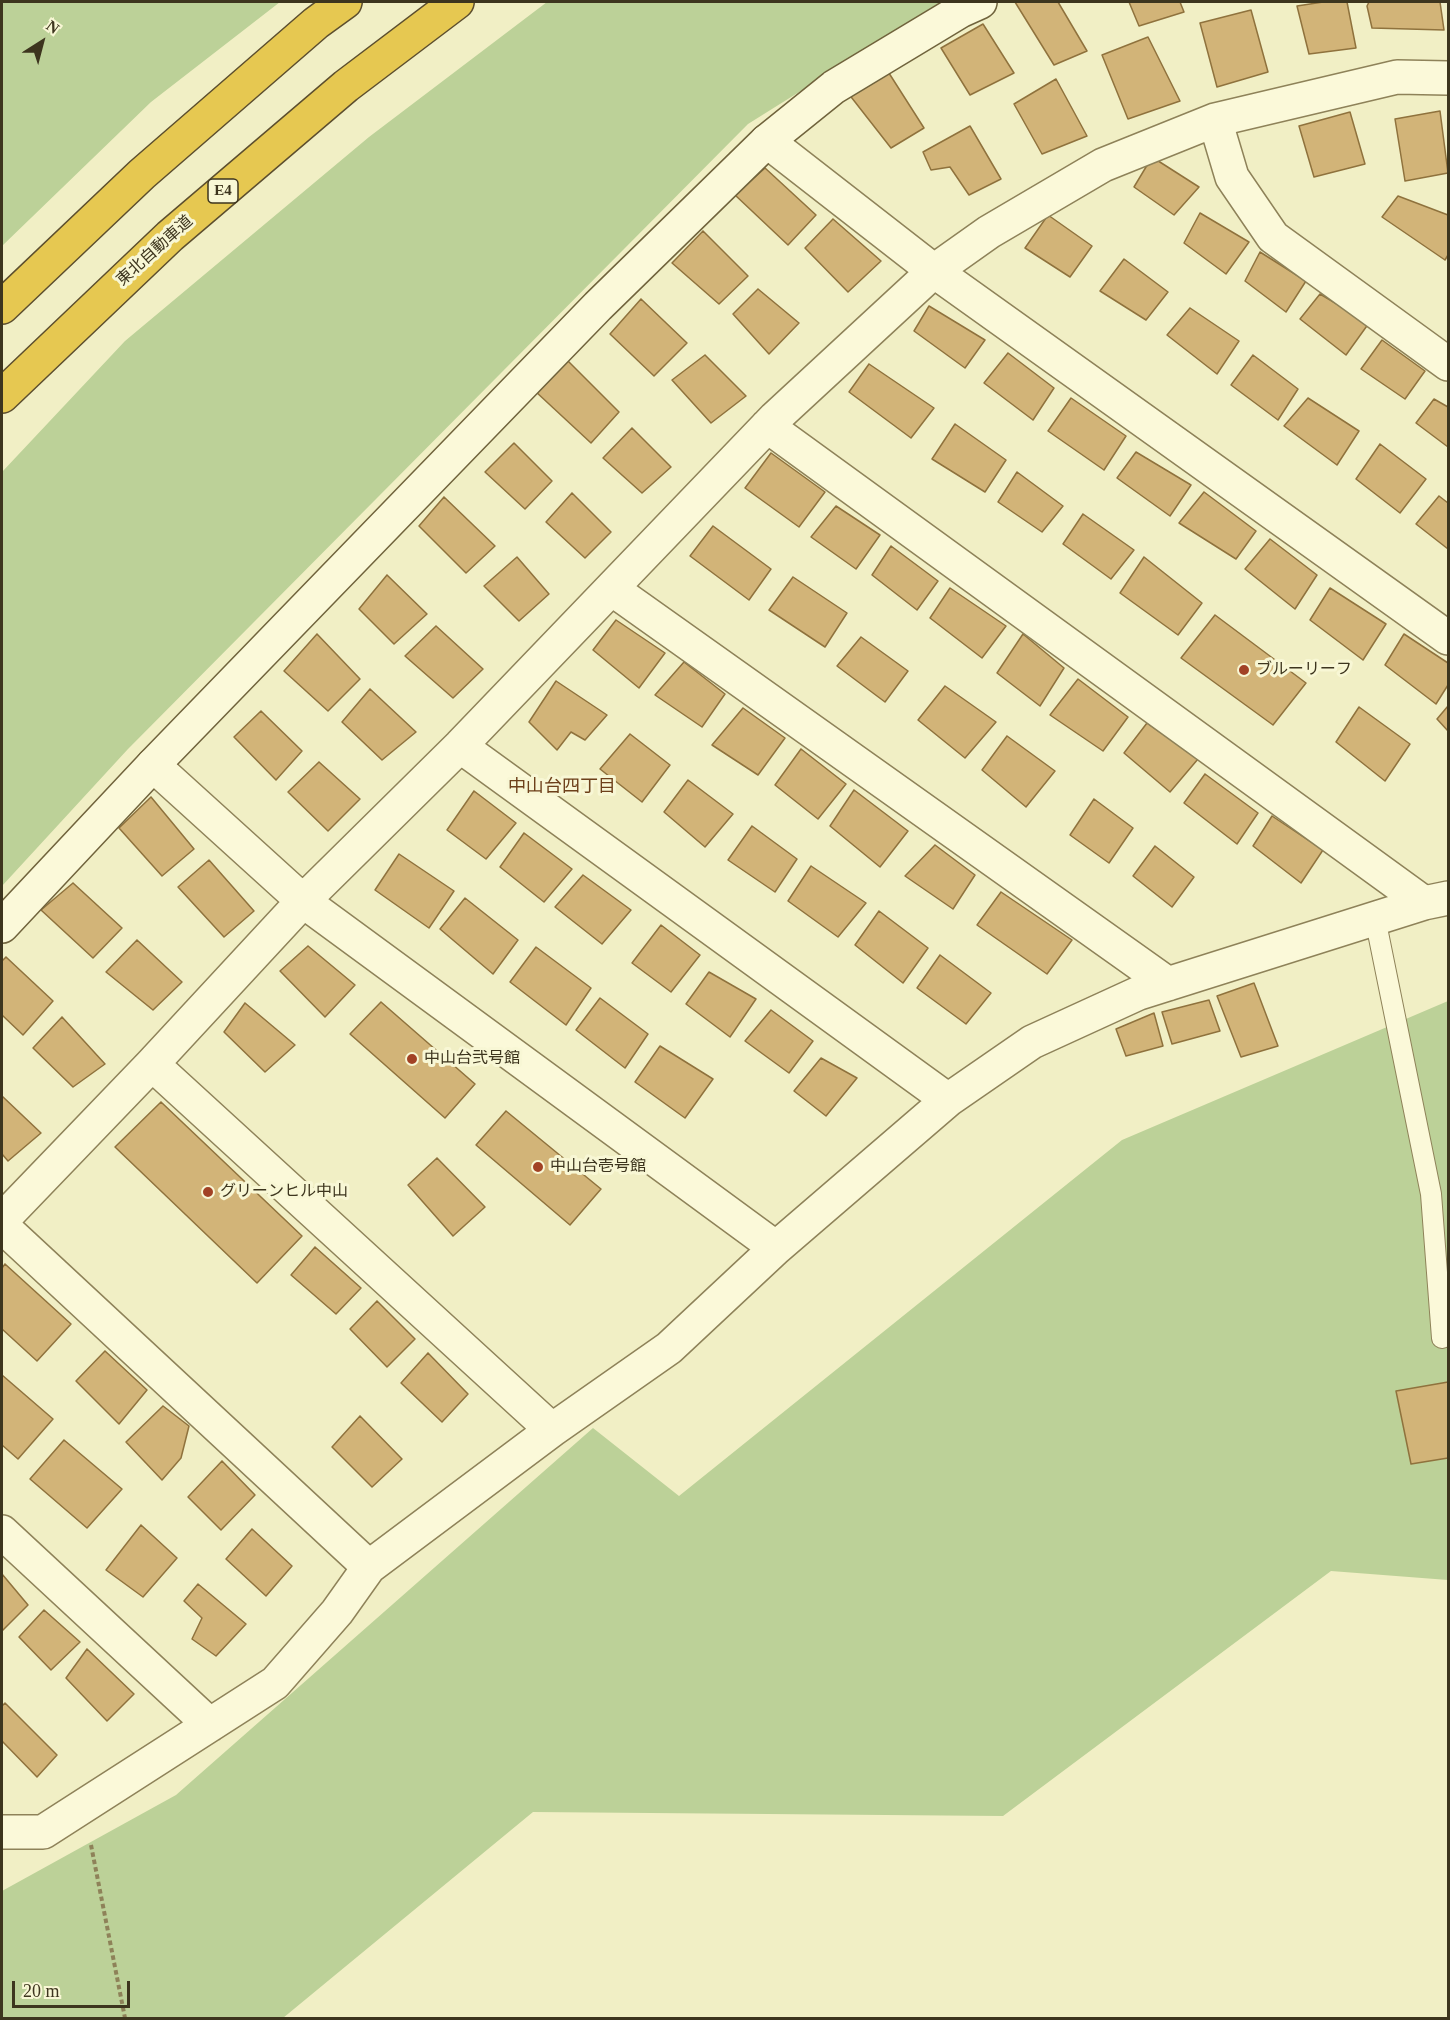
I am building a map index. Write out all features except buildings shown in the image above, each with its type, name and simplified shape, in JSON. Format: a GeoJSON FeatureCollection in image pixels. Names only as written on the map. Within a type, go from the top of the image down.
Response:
{"type":"FeatureCollection","features":[{"type":"Feature","properties":{"kind":"highway"},"geometry":{"type":"LineString","coordinates":[[2,307],[142,174],[316,23],[345,2]]}},
{"type":"Feature","properties":{"kind":"highway","name":"東北自動車道"},"geometry":{"type":"LineString","coordinates":[[2,396],[170,236],[346,86],[457,2]]}},
{"type":"Feature","properties":{"kind":"street"},"geometry":{"type":"LineString","coordinates":[[2,926],[153,765],[598,306],[767,141],[834,87],[960,11],[980,2]]}},
{"type":"Feature","properties":{"kind":"street"},"geometry":{"type":"LineString","coordinates":[[2,1220],[152,1064],[303,901],[460,746],[767,426],[934,271],[989,232],[1103,165],[1215,120],[1397,77],[1449,78]]}},
{"type":"Feature","properties":{"kind":"street"},"geometry":{"type":"LineString","coordinates":[[1215,120],[1232,177],[1273,237],[1449,364]]}},
{"type":"Feature","properties":{"kind":"street"},"geometry":{"type":"LineString","coordinates":[[767,141],[934,271],[1449,638]]}},
{"type":"Feature","properties":{"kind":"street"},"geometry":{"type":"LineString","coordinates":[[767,426],[1436,901]]}},
{"type":"Feature","properties":{"kind":"street"},"geometry":{"type":"LineString","coordinates":[[612,589],[1168,984]]}},
{"type":"Feature","properties":{"kind":"street"},"geometry":{"type":"LineString","coordinates":[[460,746],[948,1100]]}},
{"type":"Feature","properties":{"kind":"street"},"geometry":{"type":"LineString","coordinates":[[153,765],[303,901],[776,1248]]}},
{"type":"Feature","properties":{"kind":"street"},"geometry":{"type":"LineString","coordinates":[[2,1832],[43,1832],[275,1683],[337,1612],[369,1567],[552,1430],[669,1348],[776,1248],[948,1100],[1032,1042],[1139,993],[1436,901]]}},
{"type":"Feature","properties":{"kind":"street"},"geometry":{"type":"LineString","coordinates":[[152,1064],[552,1430]]}},
{"type":"Feature","properties":{"kind":"street"},"geometry":{"type":"LineString","coordinates":[[2,1226],[369,1567]]}},
{"type":"Feature","properties":{"kind":"street"},"geometry":{"type":"LineString","coordinates":[[2,1532],[210,1725]]}},
{"type":"Feature","properties":{"kind":"lane"},"geometry":{"type":"LineString","coordinates":[[1376,918],[1431,1194],[1442,1338]]}},
{"type":"Feature","properties":{"kind":"path"},"geometry":{"type":"LineString","coordinates":[[84,1806],[125,2019]]}},
{"type":"Feature","properties":{"kind":"green space"},"geometry":{"type":"Polygon","coordinates":[[[2,2],[280,2],[151,102],[2,246],[2,2]]]}},
{"type":"Feature","properties":{"kind":"green space"},"geometry":{"type":"Polygon","coordinates":[[[547,2],[943,2],[748,124],[128,749],[2,886],[2,472],[125,341],[369,137],[547,2]]]}},
{"type":"Feature","properties":{"kind":"green space"},"geometry":{"type":"Polygon","coordinates":[[[1448,1001],[1448,1580],[1331,1571],[1003,1816],[533,1812],[283,2018],[2,2018],[2,1891],[176,1795],[593,1428],[679,1496],[1122,1140],[1448,1001]]]}},
{"type":"Feature","properties":{"kind":"place","name":"ブルーリーフ"},"geometry":{"type":"Point","coordinates":[1244,670]}},
{"type":"Feature","properties":{"kind":"place","name":"中山台弐号館"},"geometry":{"type":"Point","coordinates":[412,1059]}},
{"type":"Feature","properties":{"kind":"place","name":"中山台壱号館"},"geometry":{"type":"Point","coordinates":[538,1167]}},
{"type":"Feature","properties":{"kind":"place","name":"グリーンヒル中山"},"geometry":{"type":"Point","coordinates":[208,1192]}},
{"type":"Feature","properties":{"kind":"district","name":"中山台四丁目"},"geometry":{"type":"Point","coordinates":[562,787]}}]}
